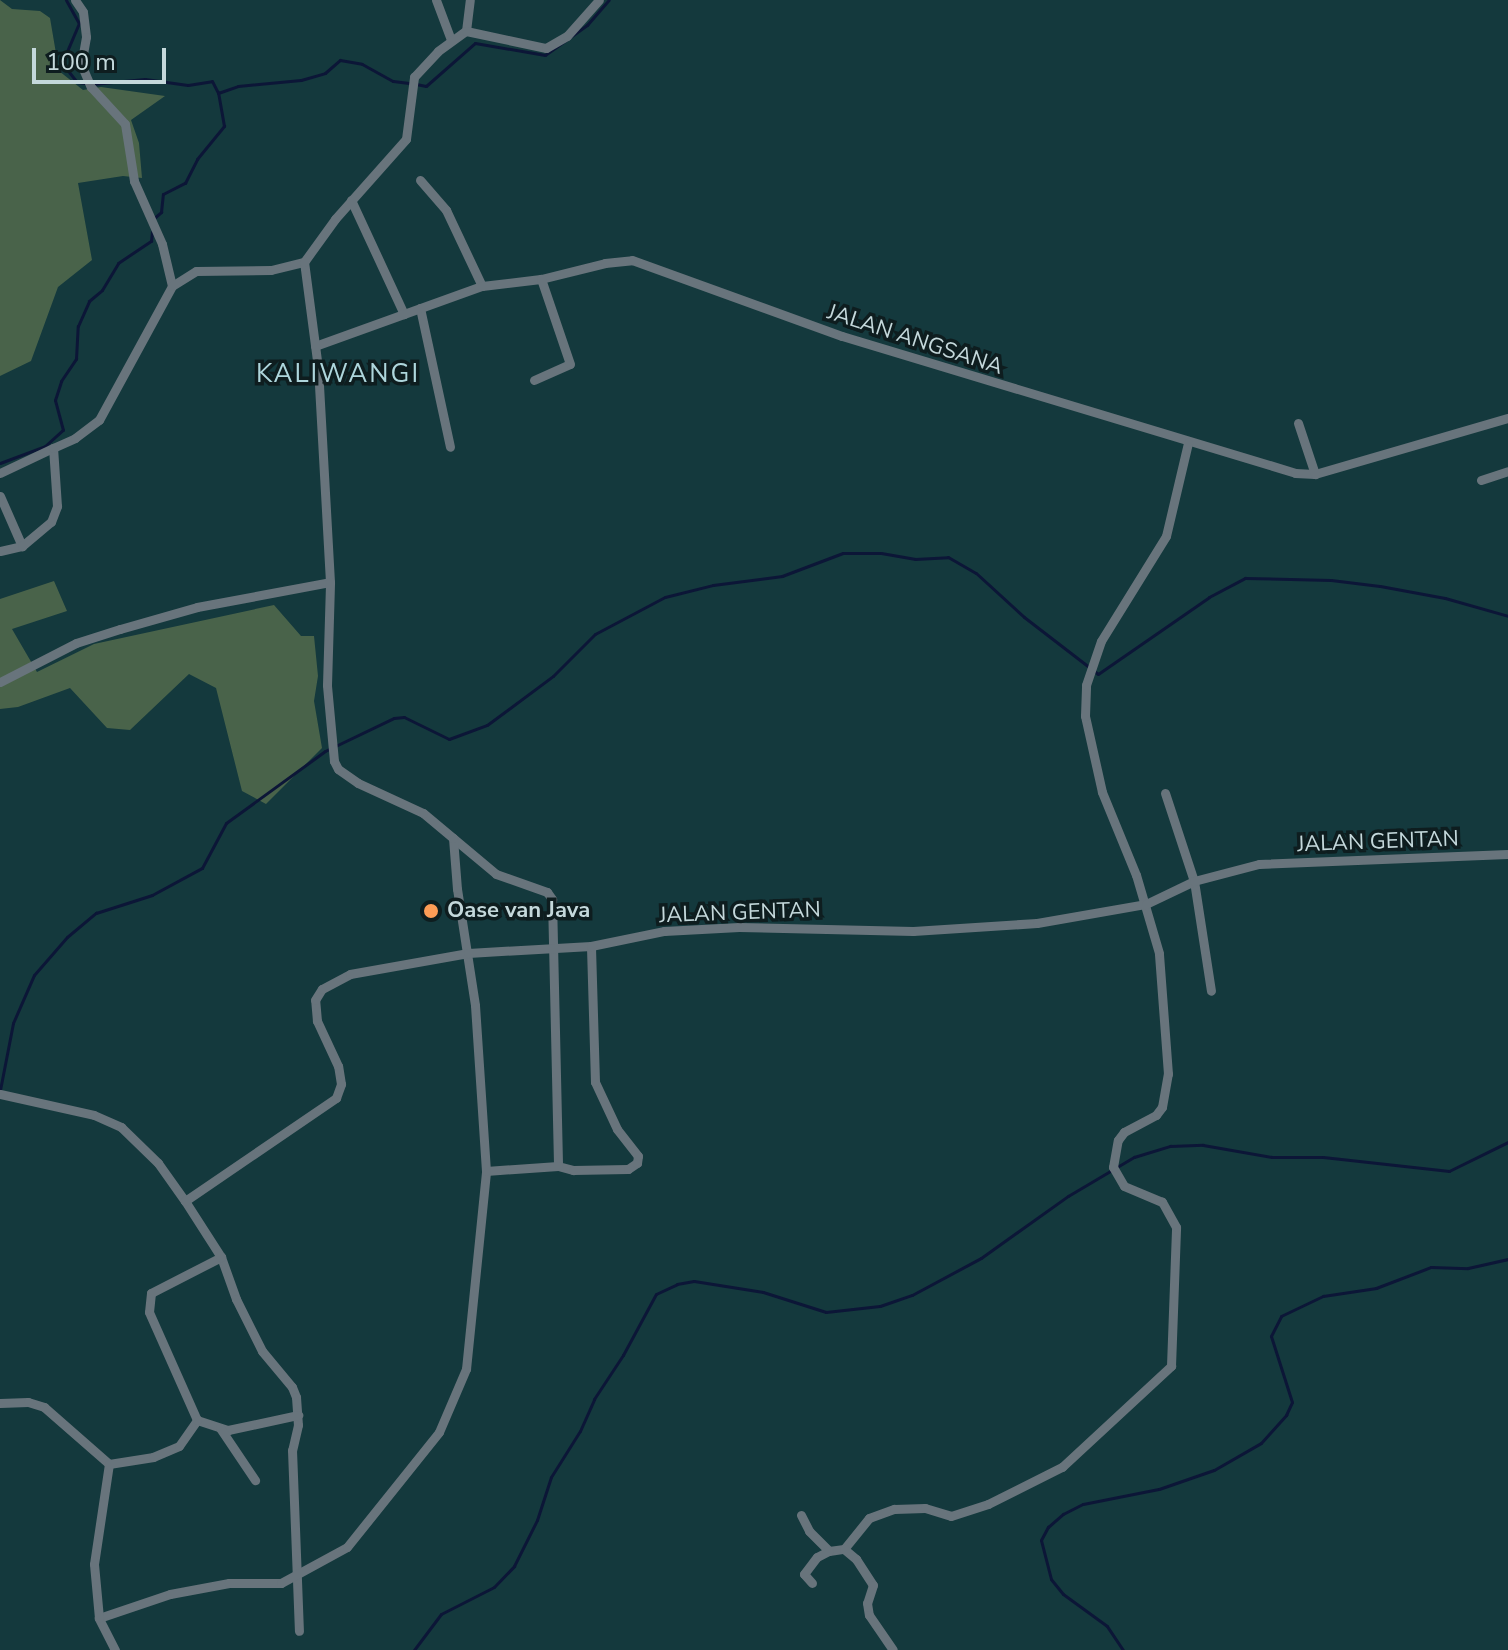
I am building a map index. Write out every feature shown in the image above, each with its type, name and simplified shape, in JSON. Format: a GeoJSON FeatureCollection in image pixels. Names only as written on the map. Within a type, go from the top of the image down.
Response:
{"type":"FeatureCollection","features":[{"type":"Feature","properties":{"kind":"street"},"geometry":{"type":"LineString","coordinates":[[75,0],[83,12],[86,37],[81,64],[88,82],[125,124],[134,181],[154,224],[172,286]]}},
{"type":"Feature","properties":{"kind":"street"},"geometry":{"type":"LineString","coordinates":[[436,0],[451,40]]}},
{"type":"Feature","properties":{"kind":"street"},"geometry":{"type":"LineString","coordinates":[[466,31],[470,0]]}},
{"type":"Feature","properties":{"kind":"street"},"geometry":{"type":"LineString","coordinates":[[0,473],[75,438],[99,420],[172,286],[196,271],[271,270],[304,262],[351,200],[406,139],[411,127],[414,77],[451,40],[466,31],[546,48],[567,36],[599,0]]}},
{"type":"Feature","properties":{"kind":"street"},"geometry":{"type":"LineString","coordinates":[[420,180],[446,210],[482,286]]}},
{"type":"Feature","properties":{"kind":"street"},"geometry":{"type":"LineString","coordinates":[[351,200],[404,314]]}},
{"type":"Feature","properties":{"kind":"street","name":"JALAN ANGSANA"},"geometry":{"type":"LineString","coordinates":[[315,346],[482,286],[541,279],[605,263],[632,260],[842,336],[1295,473],[1315,474],[1508,418]]}},
{"type":"Feature","properties":{"kind":"street"},"geometry":{"type":"LineString","coordinates":[[304,262],[315,346],[330,582],[327,685],[332,752],[338,769],[358,783],[423,813],[496,874],[547,892],[553,907],[552,1008],[558,1166]]}},
{"type":"Feature","properties":{"kind":"street"},"geometry":{"type":"LineString","coordinates":[[534,380],[570,364],[541,279]]}},
{"type":"Feature","properties":{"kind":"street"},"geometry":{"type":"LineString","coordinates":[[420,308],[450,447]]}},
{"type":"Feature","properties":{"kind":"street"},"geometry":{"type":"LineString","coordinates":[[1298,423],[1315,474]]}},
{"type":"Feature","properties":{"kind":"street"},"geometry":{"type":"LineString","coordinates":[[844,1549],[860,1526],[894,1509],[925,1508],[951,1516],[1040,1480],[1062,1467],[1167,1372],[1172,1355],[1171,1291],[1176,1227],[1162,1202],[1124,1186],[1113,1167],[1118,1140],[1124,1132],[1156,1115],[1162,1107],[1168,1074],[1159,953],[1146,904],[1102,792],[1085,716],[1089,668],[1115,616],[1166,536],[1188,443]]}},
{"type":"Feature","properties":{"kind":"street"},"geometry":{"type":"LineString","coordinates":[[0,551],[22,546],[39,536],[51,522],[57,506],[53,448]]}},
{"type":"Feature","properties":{"kind":"street"},"geometry":{"type":"LineString","coordinates":[[1481,480],[1508,471]]}},
{"type":"Feature","properties":{"kind":"street"},"geometry":{"type":"LineString","coordinates":[[0,496],[22,546]]}},
{"type":"Feature","properties":{"kind":"street"},"geometry":{"type":"LineString","coordinates":[[0,682],[76,643],[120,629],[197,607],[330,582]]}},
{"type":"Feature","properties":{"kind":"street"},"geometry":{"type":"LineString","coordinates":[[1165,793],[1194,881],[1211,991]]}},
{"type":"Feature","properties":{"kind":"street"},"geometry":{"type":"LineString","coordinates":[[99,1618],[170,1594],[229,1583],[281,1583],[296,1577],[347,1547],[439,1432],[466,1369],[471,1344],[486,1171],[482,1075],[453,838]]}},
{"type":"Feature","properties":{"kind":"street","name":"JALAN GENTAN"},"geometry":{"type":"LineString","coordinates":[[185,1201],[336,1098],[341,1084],[338,1066],[317,1021],[315,1000],[322,989],[350,974],[468,953],[591,946],[664,931],[739,927],[913,931],[1037,923],[1146,904],[1194,881],[1259,864],[1508,854]]}},
{"type":"Feature","properties":{"kind":"street"},"geometry":{"type":"LineString","coordinates":[[486,1171],[558,1166],[573,1170],[628,1169],[637,1163],[638,1156],[617,1129],[595,1082],[591,946]]}},
{"type":"Feature","properties":{"kind":"street"},"geometry":{"type":"LineString","coordinates":[[4,1094],[94,1115],[121,1127],[158,1163],[221,1257],[236,1299],[262,1351],[292,1387],[298,1415],[292,1450],[299,1631]]}},
{"type":"Feature","properties":{"kind":"street"},"geometry":{"type":"LineString","coordinates":[[221,1257],[158,1287],[149,1300],[149,1312],[197,1420],[220,1428],[255,1427],[298,1415]]}},
{"type":"Feature","properties":{"kind":"street"},"geometry":{"type":"LineString","coordinates":[[0,1403],[28,1402],[44,1407],[109,1464]]}},
{"type":"Feature","properties":{"kind":"street"},"geometry":{"type":"LineString","coordinates":[[109,1464],[153,1457],[179,1446],[197,1420]]}},
{"type":"Feature","properties":{"kind":"street"},"geometry":{"type":"LineString","coordinates":[[220,1428],[255,1480]]}},
{"type":"Feature","properties":{"kind":"street"},"geometry":{"type":"LineString","coordinates":[[109,1464],[94,1564],[99,1618],[115,1650]]}},
{"type":"Feature","properties":{"kind":"street"},"geometry":{"type":"LineString","coordinates":[[801,1515],[809,1531],[829,1551]]}},
{"type":"Feature","properties":{"kind":"street"},"geometry":{"type":"LineString","coordinates":[[812,1583],[804,1579],[804,1574],[817,1557],[844,1549],[856,1559],[873,1585],[867,1603],[869,1615],[893,1650]]}},
{"type":"Feature","properties":{"kind":"green space"},"geometry":{"type":"Polygon","coordinates":[[[0,0],[12,9],[40,11],[50,18],[59,71],[83,90],[101,87],[165,96],[131,120],[139,143],[142,178],[123,176],[78,183],[92,260],[58,287],[31,361],[0,376],[0,0]]]}},
{"type":"Feature","properties":{"kind":"green space"},"geometry":{"type":"Polygon","coordinates":[[[54,581],[67,611],[12,629],[37,672],[94,644],[274,605],[301,636],[314,636],[318,676],[314,701],[322,748],[266,804],[242,791],[216,688],[189,674],[130,730],[107,728],[70,688],[18,707],[0,709],[0,599],[54,581]]]}},
{"type":"Feature","properties":{"kind":"waterway"},"geometry":{"type":"LineString","coordinates":[[66,0],[79,23],[62,63],[77,82],[85,83]]}},
{"type":"Feature","properties":{"kind":"waterway"},"geometry":{"type":"LineString","coordinates":[[416,84],[426,86],[475,43],[545,55],[587,25],[609,0]]}},
{"type":"Feature","properties":{"kind":"waterway"},"geometry":{"type":"LineString","coordinates":[[92,84],[145,79],[188,85],[212,81],[218,93],[238,86],[301,80],[325,73],[340,60],[362,64],[393,81],[409,83]]}},
{"type":"Feature","properties":{"kind":"waterway"},"geometry":{"type":"LineString","coordinates":[[153,219],[161,212],[163,194],[185,183],[197,159],[224,126],[218,93]]}},
{"type":"Feature","properties":{"kind":"waterway"},"geometry":{"type":"LineString","coordinates":[[0,463],[45,446],[63,430],[55,400],[61,381],[76,359],[78,326],[89,301],[102,290],[118,263],[151,241],[152,232]]}},
{"type":"Feature","properties":{"kind":"waterway"},"geometry":{"type":"LineString","coordinates":[[0,1090],[13,1023],[34,975],[67,937],[96,913],[152,895],[202,868],[226,823],[325,751],[394,718],[404,717],[449,739],[487,725],[553,676],[595,634],[665,597],[713,585],[782,576],[843,553],[881,553],[915,559],[948,557],[976,573],[1024,617],[1098,674],[1209,597],[1245,578],[1331,580],[1380,586],[1445,598],[1508,616]]}},
{"type":"Feature","properties":{"kind":"waterway"},"geometry":{"type":"LineString","coordinates":[[414,1650],[441,1614],[494,1587],[514,1566],[537,1520],[551,1477],[580,1431],[594,1399],[623,1355],[656,1294],[677,1284],[694,1281],[763,1292],[826,1312],[880,1306],[912,1295],[981,1258],[1068,1196],[1134,1157],[1170,1146],[1203,1145],[1272,1157],[1323,1157],[1449,1171],[1508,1142]]}},
{"type":"Feature","properties":{"kind":"waterway"},"geometry":{"type":"LineString","coordinates":[[1123,1650],[1107,1626],[1063,1594],[1051,1579],[1041,1540],[1048,1527],[1063,1514],[1083,1504],[1159,1489],[1214,1470],[1261,1443],[1286,1415],[1292,1402],[1271,1336],[1281,1316],[1323,1296],[1376,1288],[1431,1267],[1468,1268],[1508,1259]]}},
{"type":"Feature","properties":{"kind":"place","name":"Oase van Java"},"geometry":{"type":"Point","coordinates":[431,911]}},
{"type":"Feature","properties":{"kind":"district","name":"KALIWANGI"},"geometry":{"type":"Point","coordinates":[338,374]}}]}
